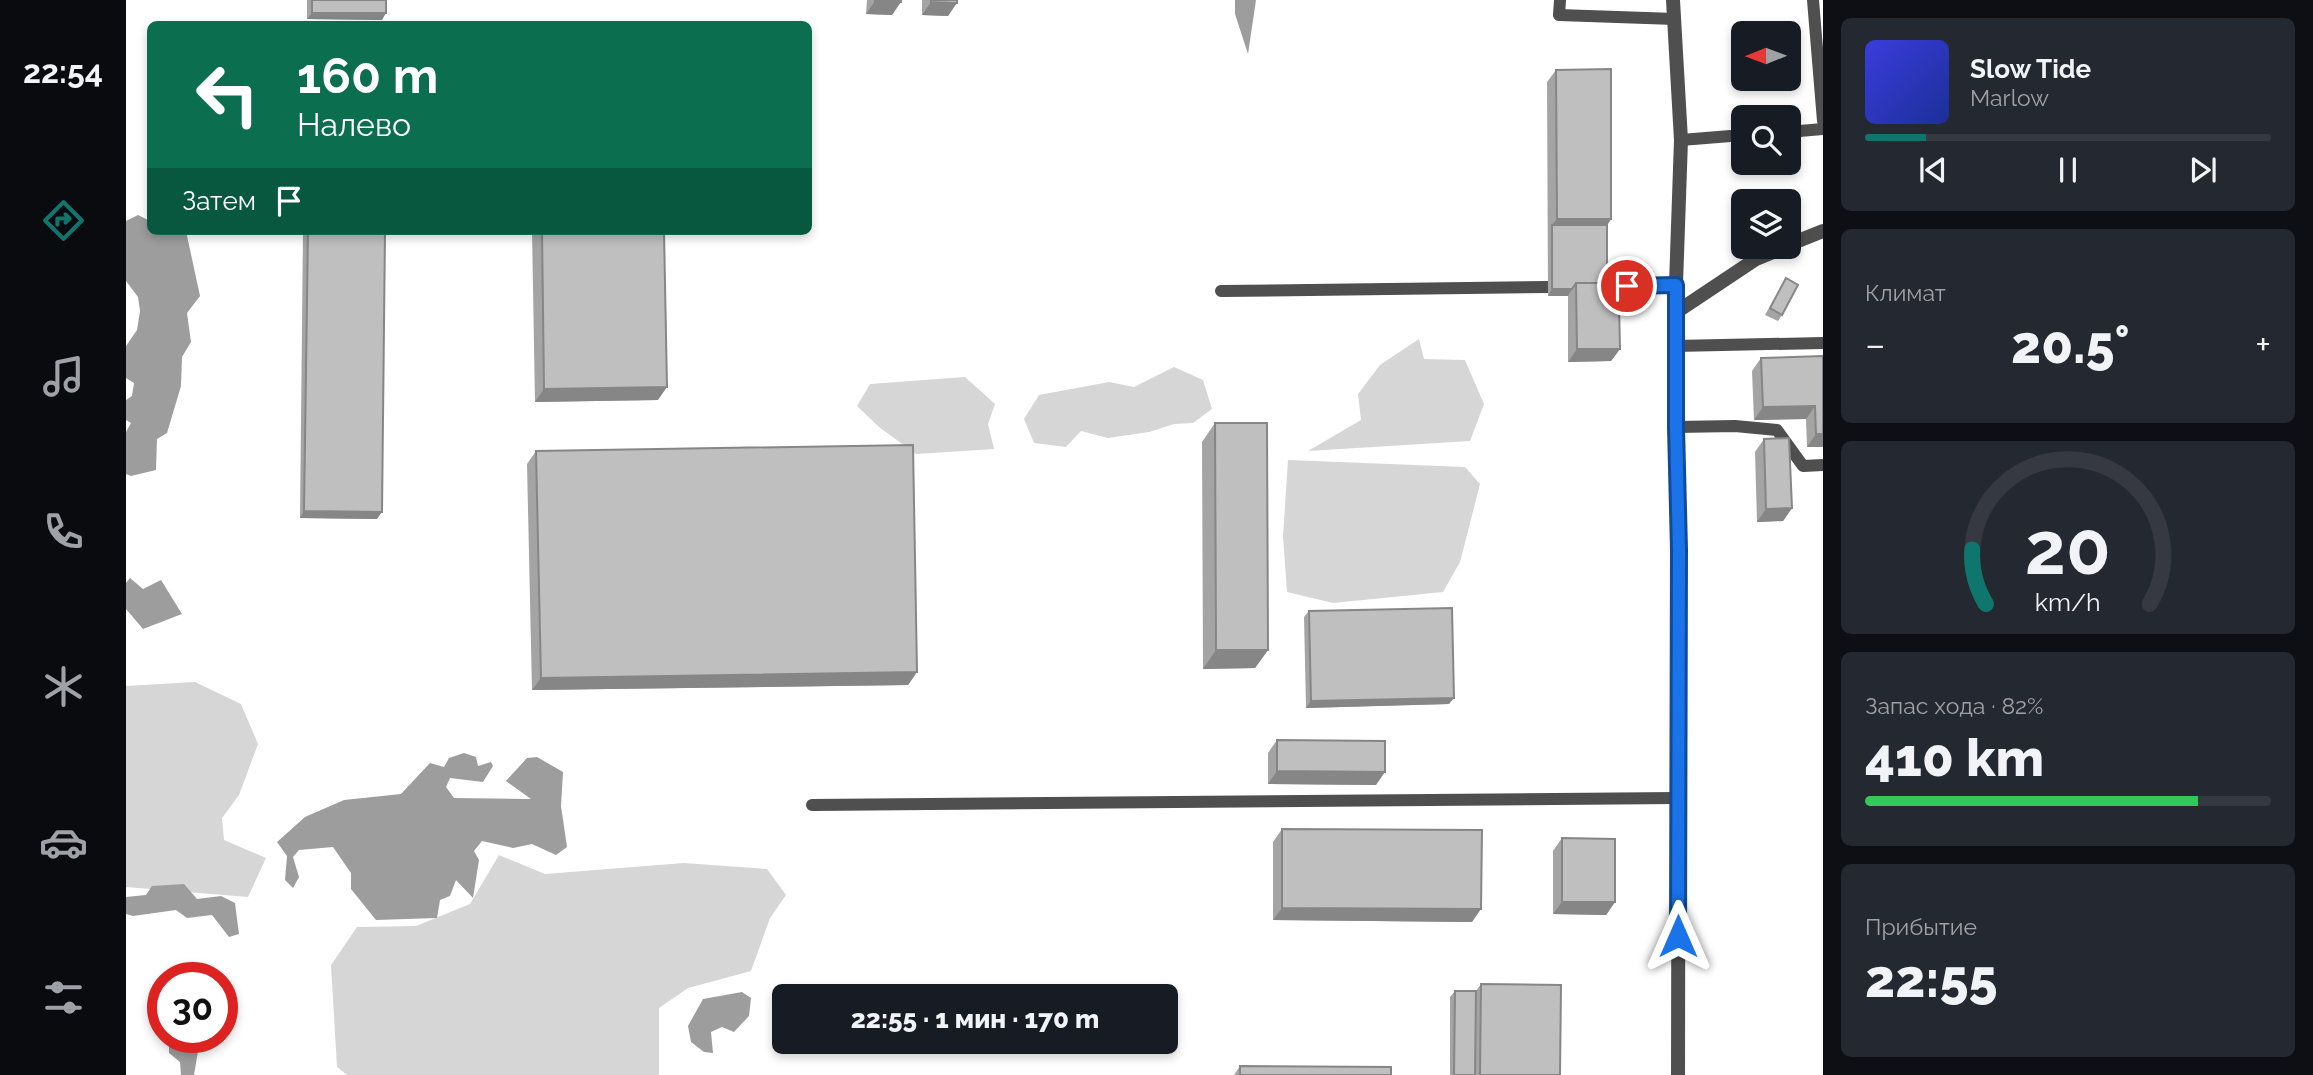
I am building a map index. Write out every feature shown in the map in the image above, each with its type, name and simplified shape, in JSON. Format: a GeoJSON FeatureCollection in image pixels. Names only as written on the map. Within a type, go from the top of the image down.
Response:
{"type":"FeatureCollection","features":[{"type":"Feature","properties":{"kind":"street"},"geometry":{"type":"LineString","coordinates":[[1673,0],[1681,140],[1675,313],[1679,550],[1678,1075]]}},
{"type":"Feature","properties":{"kind":"street"},"geometry":{"type":"LineString","coordinates":[[1801,240],[1823,231]]}},
{"type":"Feature","properties":{"kind":"street"},"geometry":{"type":"LineString","coordinates":[[1675,313],[1756,259]]}},
{"type":"Feature","properties":{"kind":"lane"},"geometry":{"type":"LineString","coordinates":[[1560,0],[1559,15],[1675,19]]}},
{"type":"Feature","properties":{"kind":"lane"},"geometry":{"type":"LineString","coordinates":[[1813,0],[1823,121]]}},
{"type":"Feature","properties":{"kind":"lane"},"geometry":{"type":"LineString","coordinates":[[1801,131],[1823,129]]}},
{"type":"Feature","properties":{"kind":"lane"},"geometry":{"type":"LineString","coordinates":[[1681,140],[1731,136]]}},
{"type":"Feature","properties":{"kind":"lane"},"geometry":{"type":"LineString","coordinates":[[1602,286],[1676,285]]}},
{"type":"Feature","properties":{"kind":"lane"},"geometry":{"type":"LineString","coordinates":[[1221,291],[1548,287]]}},
{"type":"Feature","properties":{"kind":"lane"},"geometry":{"type":"LineString","coordinates":[[1675,346],[1823,343]]}},
{"type":"Feature","properties":{"kind":"lane"},"geometry":{"type":"LineString","coordinates":[[1676,427],[1735,426],[1777,430],[1803,466],[1823,466]]}},
{"type":"Feature","properties":{"kind":"lane"},"geometry":{"type":"LineString","coordinates":[[811,804],[1678,798]]}},
{"type":"Feature","properties":{"kind":"shaded area"},"geometry":{"type":"Polygon","coordinates":[[[1235,0],[1256,0],[1248,54],[1235,14],[1235,0]]]}},
{"type":"Feature","properties":{"kind":"shaded area"},"geometry":{"type":"Polygon","coordinates":[[[138,215],[147,220],[147,235],[187,235],[200,296],[187,313],[191,342],[182,357],[181,386],[167,433],[157,439],[156,470],[131,476],[126,474],[126,432],[131,423],[126,420],[126,400],[132,396],[134,383],[126,378],[126,346],[137,330],[140,311],[138,297],[126,281],[126,221],[138,215]]]}},
{"type":"Feature","properties":{"kind":"shaded area"},"geometry":{"type":"Polygon","coordinates":[[[1419,339],[1424,359],[1465,360],[1484,404],[1470,441],[1308,451],[1361,420],[1358,394],[1380,365],[1419,339]]]}},
{"type":"Feature","properties":{"kind":"shaded area"},"geometry":{"type":"Polygon","coordinates":[[[1174,367],[1203,380],[1212,409],[1193,423],[1174,424],[1149,432],[1108,438],[1081,431],[1066,447],[1034,443],[1024,419],[1039,395],[1109,382],[1134,387],[1174,367]]]}},
{"type":"Feature","properties":{"kind":"shaded area"},"geometry":{"type":"Polygon","coordinates":[[[965,377],[995,404],[988,424],[994,449],[916,454],[879,427],[857,406],[870,384],[965,377]]]}},
{"type":"Feature","properties":{"kind":"shaded area"},"geometry":{"type":"Polygon","coordinates":[[[1288,460],[1465,467],[1480,484],[1460,562],[1443,592],[1333,603],[1287,592],[1283,536],[1288,460]]]}},
{"type":"Feature","properties":{"kind":"shaded area"},"geometry":{"type":"Polygon","coordinates":[[[130,578],[143,589],[161,580],[182,614],[143,629],[126,609],[126,583],[130,578]]]}},
{"type":"Feature","properties":{"kind":"shaded area"},"geometry":{"type":"Polygon","coordinates":[[[195,682],[241,704],[258,744],[239,795],[222,818],[224,840],[266,858],[248,897],[126,887],[126,686],[195,682]]]}},
{"type":"Feature","properties":{"kind":"shaded area"},"geometry":{"type":"Polygon","coordinates":[[[464,753],[476,757],[478,766],[491,762],[493,766],[483,782],[450,778],[446,787],[454,798],[531,799],[506,781],[527,758],[537,757],[563,772],[561,806],[567,847],[556,855],[532,844],[513,848],[482,841],[474,851],[479,860],[473,898],[456,880],[450,896],[440,900],[437,918],[376,920],[351,889],[351,873],[333,847],[299,850],[293,857],[299,877],[293,888],[285,880],[287,856],[277,842],[305,817],[344,800],[401,794],[430,763],[444,767],[449,758],[464,753]]]}},
{"type":"Feature","properties":{"kind":"shaded area"},"geometry":{"type":"Polygon","coordinates":[[[499,855],[545,874],[684,863],[767,869],[786,895],[770,918],[751,971],[688,988],[659,1008],[659,1075],[347,1075],[337,1067],[331,965],[357,927],[416,926],[470,904],[499,855]]]}},
{"type":"Feature","properties":{"kind":"shaded area"},"geometry":{"type":"Polygon","coordinates":[[[184,884],[197,899],[221,896],[235,903],[239,934],[229,937],[212,915],[187,918],[176,910],[133,916],[126,914],[126,897],[146,895],[152,886],[184,884]]]}},
{"type":"Feature","properties":{"kind":"shaded area"},"geometry":{"type":"Polygon","coordinates":[[[742,992],[751,998],[749,1016],[734,1032],[722,1027],[711,1032],[713,1053],[704,1052],[691,1042],[688,1026],[703,999],[742,992]]]}},
{"type":"Feature","properties":{"kind":"shaded area"},"geometry":{"type":"Polygon","coordinates":[[[169,1053],[198,1053],[194,1075],[181,1075],[180,1062],[169,1053]]]}},
{"type":"Feature","properties":{"kind":"building"},"geometry":{"type":"Polygon","coordinates":[[[312,0],[386,0],[386,13],[312,13],[312,0]]]}},
{"type":"Feature","properties":{"kind":"building"},"geometry":{"type":"Polygon","coordinates":[[[901,0],[901,2],[875,1],[901,0]]]}},
{"type":"Feature","properties":{"kind":"building"},"geometry":{"type":"Polygon","coordinates":[[[957,0],[957,3],[931,2],[957,0]]]}},
{"type":"Feature","properties":{"kind":"building"},"geometry":{"type":"Polygon","coordinates":[[[1611,69],[1611,219],[1557,219],[1556,70],[1611,69]]]}},
{"type":"Feature","properties":{"kind":"building"},"geometry":{"type":"Polygon","coordinates":[[[1552,225],[1607,225],[1607,283],[1576,283],[1572,289],[1552,289],[1552,225]]]}},
{"type":"Feature","properties":{"kind":"building"},"geometry":{"type":"Polygon","coordinates":[[[308,235],[385,235],[382,512],[304,511],[308,235]]]}},
{"type":"Feature","properties":{"kind":"building"},"geometry":{"type":"Polygon","coordinates":[[[542,235],[664,235],[667,387],[544,389],[542,235]]]}},
{"type":"Feature","properties":{"kind":"building"},"geometry":{"type":"Polygon","coordinates":[[[1786,278],[1798,285],[1782,315],[1770,308],[1786,278]]]}},
{"type":"Feature","properties":{"kind":"building"},"geometry":{"type":"Polygon","coordinates":[[[1576,283],[1612,283],[1612,304],[1619,304],[1620,349],[1577,349],[1576,283]]]}},
{"type":"Feature","properties":{"kind":"building"},"geometry":{"type":"Polygon","coordinates":[[[1823,356],[1823,434],[1816,434],[1815,406],[1763,407],[1761,358],[1823,356]]]}},
{"type":"Feature","properties":{"kind":"building"},"geometry":{"type":"Polygon","coordinates":[[[1215,423],[1267,423],[1268,650],[1216,650],[1215,423]]]}},
{"type":"Feature","properties":{"kind":"building"},"geometry":{"type":"Polygon","coordinates":[[[1789,438],[1792,508],[1766,509],[1764,439],[1789,438]]]}},
{"type":"Feature","properties":{"kind":"building"},"geometry":{"type":"Polygon","coordinates":[[[913,445],[917,672],[541,678],[536,451],[913,445]]]}},
{"type":"Feature","properties":{"kind":"building"},"geometry":{"type":"Polygon","coordinates":[[[1452,608],[1454,698],[1311,701],[1309,611],[1452,608]]]}},
{"type":"Feature","properties":{"kind":"building"},"geometry":{"type":"Polygon","coordinates":[[[1277,740],[1385,741],[1385,772],[1277,771],[1277,740]]]}},
{"type":"Feature","properties":{"kind":"building"},"geometry":{"type":"Polygon","coordinates":[[[1282,829],[1482,830],[1481,909],[1282,908],[1282,829]]]}},
{"type":"Feature","properties":{"kind":"building"},"geometry":{"type":"Polygon","coordinates":[[[1562,838],[1615,839],[1615,902],[1562,902],[1562,838]]]}},
{"type":"Feature","properties":{"kind":"building"},"geometry":{"type":"Polygon","coordinates":[[[1481,984],[1561,985],[1560,1075],[1480,1075],[1481,984]]]}},
{"type":"Feature","properties":{"kind":"building"},"geometry":{"type":"Polygon","coordinates":[[[1455,991],[1476,991],[1475,1075],[1454,1075],[1455,991]]]}},
{"type":"Feature","properties":{"kind":"building"},"geometry":{"type":"Polygon","coordinates":[[[1240,1066],[1391,1067],[1391,1075],[1240,1075],[1240,1066]]]}},
{"type":"Feature","properties":{"kind":"route"},"geometry":{"type":"LineString","coordinates":[[1627,286],[1676,285],[1679,550],[1678,936]]}}]}
